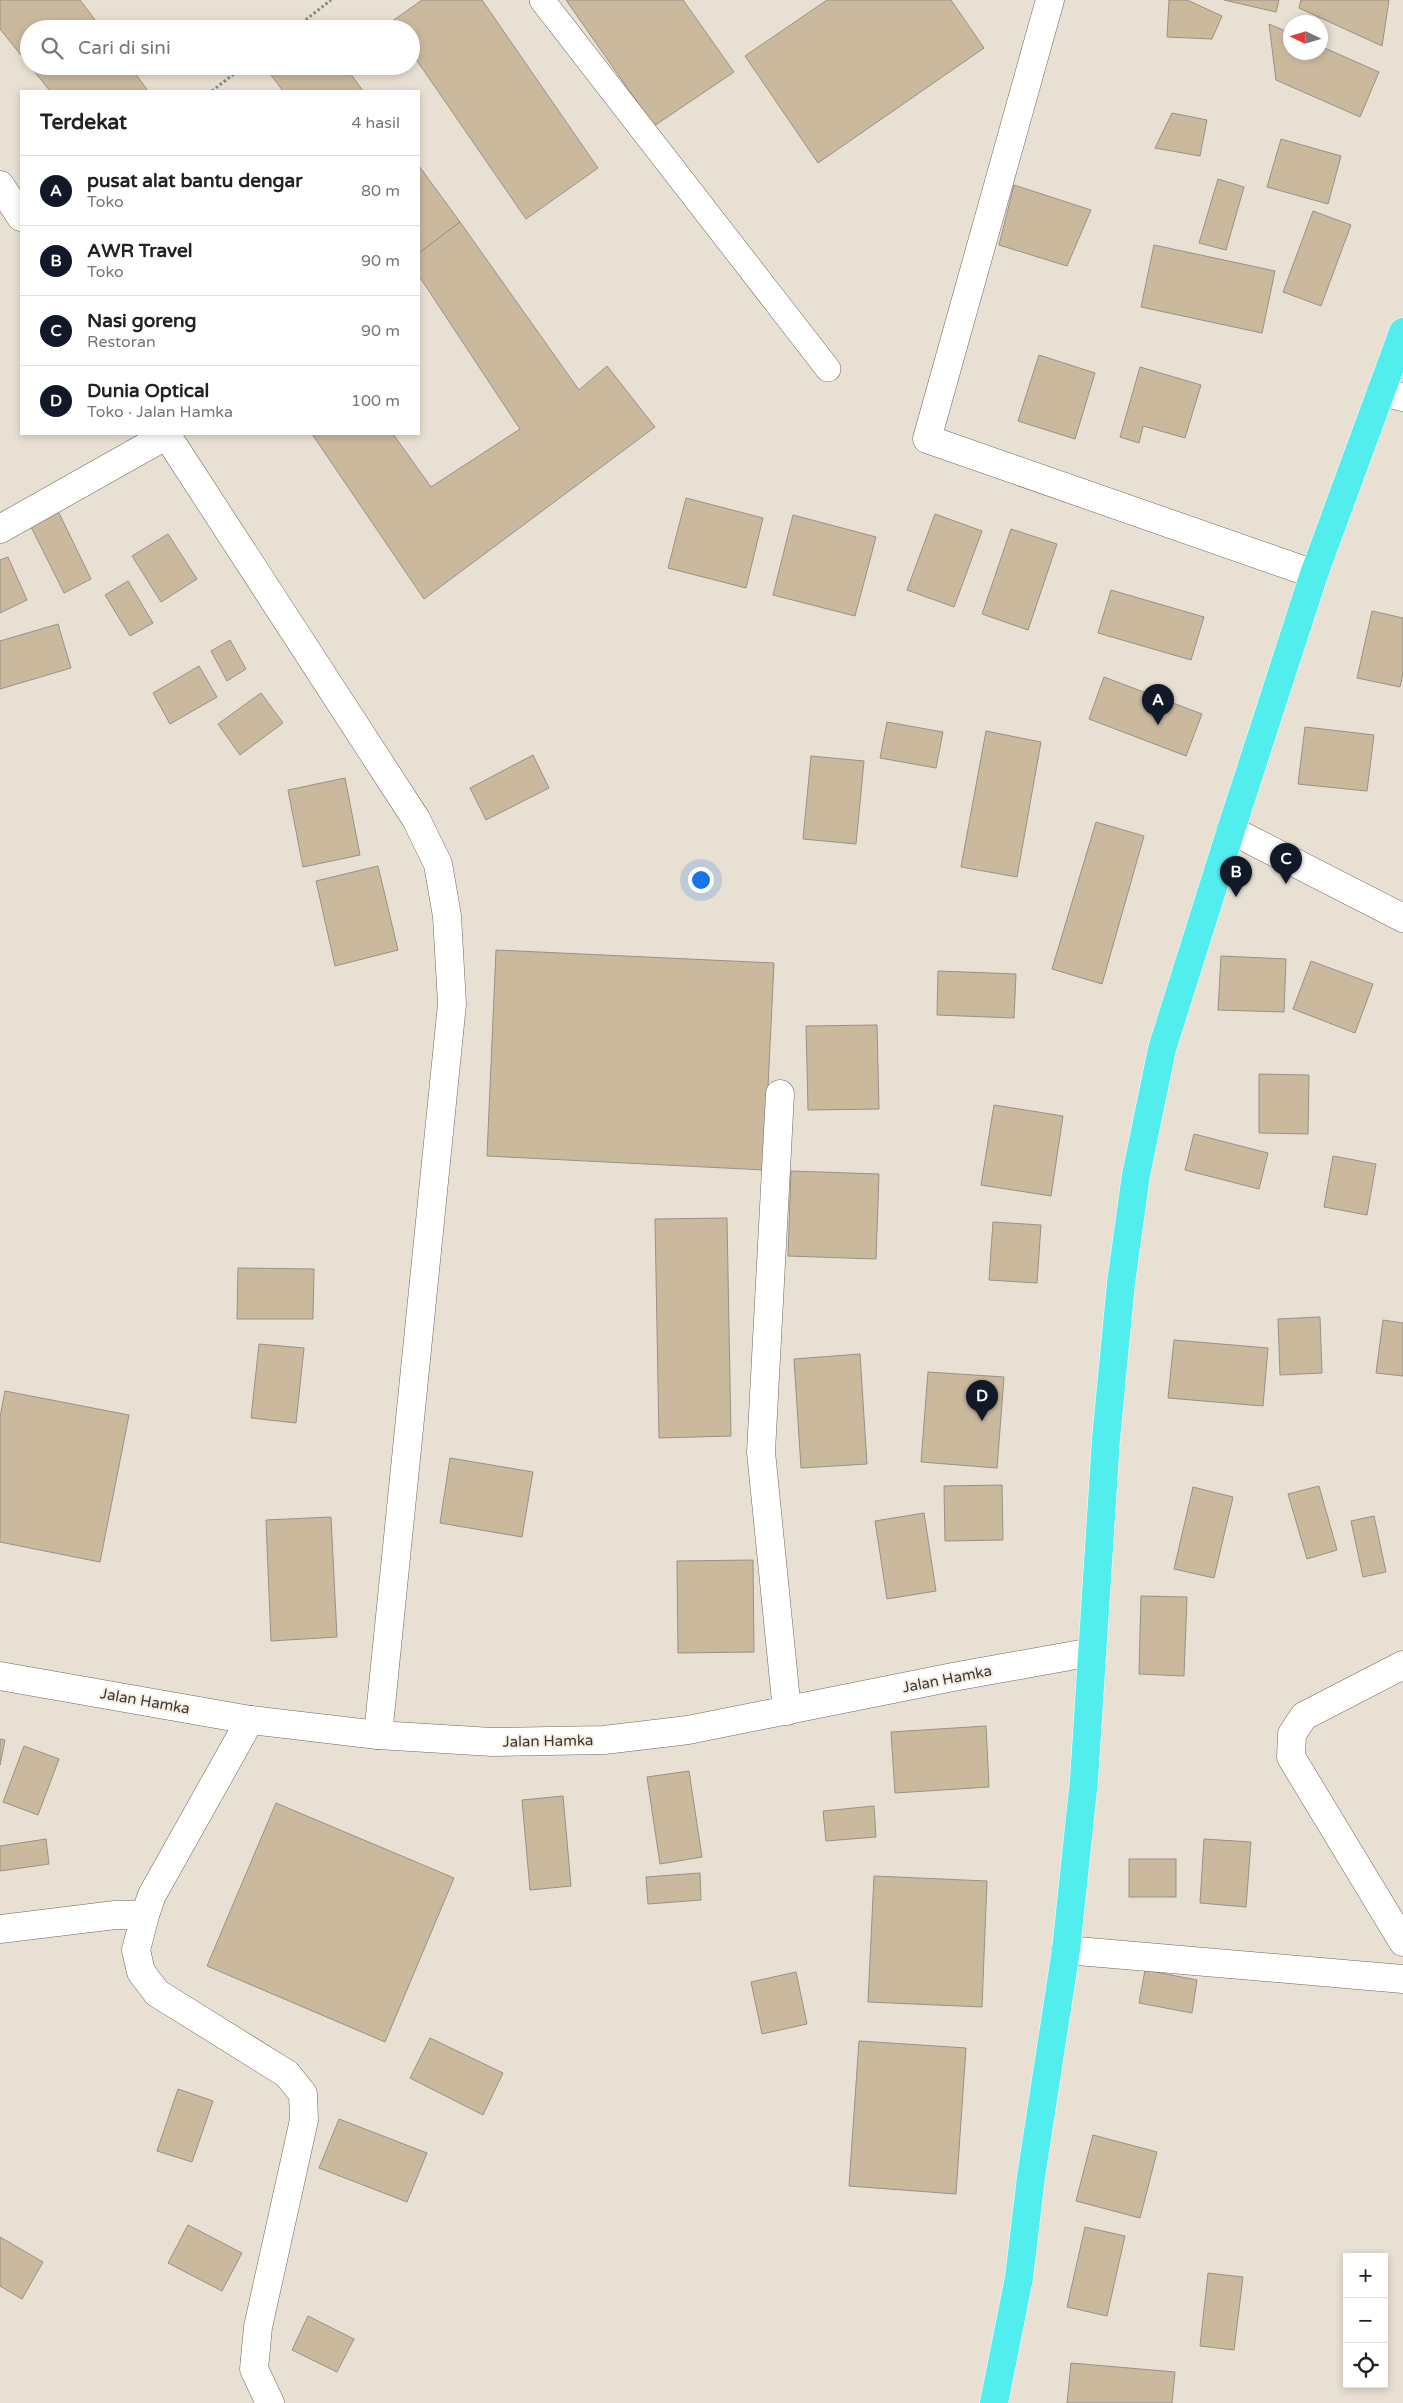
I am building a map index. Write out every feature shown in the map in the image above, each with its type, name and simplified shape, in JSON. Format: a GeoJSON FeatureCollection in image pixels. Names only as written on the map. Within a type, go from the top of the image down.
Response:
{"type":"FeatureCollection","features":[{"type":"Feature","properties":{"kind":"highway"},"geometry":{"type":"LineString","coordinates":[[994,2403],[1019,2278],[1031,2177],[1066,1950],[1084,1780],[1109,1410],[1121,1283],[1136,1176],[1162,1049],[1231,830],[1314,574],[1392,394],[1403,332]]}},
{"type":"Feature","properties":{"kind":"street"},"geometry":{"type":"LineString","coordinates":[[1050,0],[928,439],[1314,574]]}},
{"type":"Feature","properties":{"kind":"street"},"geometry":{"type":"LineString","coordinates":[[0,185],[20,215]]}},
{"type":"Feature","properties":{"kind":"street"},"geometry":{"type":"LineString","coordinates":[[0,529],[165,435]]}},
{"type":"Feature","properties":{"kind":"street"},"geometry":{"type":"LineString","coordinates":[[168,435],[416,819],[438,864],[447,916],[452,1004],[378,1735]]}},
{"type":"Feature","properties":{"kind":"street"},"geometry":{"type":"LineString","coordinates":[[1231,830],[1403,918]]}},
{"type":"Feature","properties":{"kind":"street"},"geometry":{"type":"LineString","coordinates":[[780,1094],[761,1452],[787,1711]]}},
{"type":"Feature","properties":{"kind":"street","name":"Jalan Hamka"},"geometry":{"type":"LineString","coordinates":[[0,1676],[250,1720],[378,1735],[492,1742],[604,1740],[688,1730],[953,1677],[1092,1652]]}},
{"type":"Feature","properties":{"kind":"street"},"geometry":{"type":"LineString","coordinates":[[1403,1665],[1304,1716],[1292,1734],[1291,1757],[1403,1942]]}},
{"type":"Feature","properties":{"kind":"street"},"geometry":{"type":"LineString","coordinates":[[250,1720],[152,1895],[136,1950],[141,1972],[157,1994],[287,2074],[303,2094],[304,2120],[258,2327],[254,2369],[270,2403]]}},
{"type":"Feature","properties":{"kind":"street"},"geometry":{"type":"LineString","coordinates":[[0,1929],[115,1915],[145,1915]]}},
{"type":"Feature","properties":{"kind":"street"},"geometry":{"type":"LineString","coordinates":[[1066,1950],[1403,1979]]}},
{"type":"Feature","properties":{"kind":"lane"},"geometry":{"type":"LineString","coordinates":[[542,0],[828,370]]}},
{"type":"Feature","properties":{"kind":"path"},"geometry":{"type":"LineString","coordinates":[[306,20],[332,0]]}},
{"type":"Feature","properties":{"kind":"path"},"geometry":{"type":"LineString","coordinates":[[213,90],[232,75]]}},
{"type":"Feature","properties":{"kind":"building"},"geometry":{"type":"Polygon","coordinates":[[[0,0],[80,0],[95,20],[20,20],[20,54],[0,29],[0,0]]]}},
{"type":"Feature","properties":{"kind":"building"},"geometry":{"type":"Polygon","coordinates":[[[422,0],[482,0],[598,168],[526,219],[420,65],[420,20],[394,20],[422,0]]]}},
{"type":"Feature","properties":{"kind":"building"},"geometry":{"type":"Polygon","coordinates":[[[566,0],[683,0],[734,72],[654,126],[566,0]]]}},
{"type":"Feature","properties":{"kind":"building"},"geometry":{"type":"Polygon","coordinates":[[[827,0],[951,0],[984,48],[818,163],[745,56],[827,0]]]}},
{"type":"Feature","properties":{"kind":"building"},"geometry":{"type":"Polygon","coordinates":[[[1169,0],[1187,0],[1222,16],[1212,39],[1167,37],[1169,0]]]}},
{"type":"Feature","properties":{"kind":"building"},"geometry":{"type":"Polygon","coordinates":[[[1224,0],[1279,0],[1276,12],[1224,0]]]}},
{"type":"Feature","properties":{"kind":"building"},"geometry":{"type":"Polygon","coordinates":[[[1301,0],[1389,0],[1382,46],[1328,21],[1328,15],[1314,15],[1299,8],[1301,0]]]}},
{"type":"Feature","properties":{"kind":"building"},"geometry":{"type":"Polygon","coordinates":[[[1269,24],[1283,30],[1283,60],[1328,60],[1328,50],[1379,72],[1360,117],[1276,80],[1269,24]]]}},
{"type":"Feature","properties":{"kind":"building"},"geometry":{"type":"Polygon","coordinates":[[[37,75],[136,75],[147,90],[49,90],[37,75]]]}},
{"type":"Feature","properties":{"kind":"building"},"geometry":{"type":"Polygon","coordinates":[[[271,75],[351,75],[362,90],[282,90],[271,75]]]}},
{"type":"Feature","properties":{"kind":"building"},"geometry":{"type":"Polygon","coordinates":[[[1172,113],[1207,120],[1200,156],[1155,148],[1172,113]]]}},
{"type":"Feature","properties":{"kind":"building"},"geometry":{"type":"Polygon","coordinates":[[[1281,139],[1341,156],[1328,204],[1267,187],[1281,139]]]}},
{"type":"Feature","properties":{"kind":"building"},"geometry":{"type":"Polygon","coordinates":[[[420,167],[460,222],[420,252],[420,167]]]}},
{"type":"Feature","properties":{"kind":"building"},"geometry":{"type":"Polygon","coordinates":[[[1218,179],[1244,187],[1226,250],[1199,243],[1218,179]]]}},
{"type":"Feature","properties":{"kind":"building"},"geometry":{"type":"Polygon","coordinates":[[[1014,185],[1091,210],[1067,266],[999,245],[1014,185]]]}},
{"type":"Feature","properties":{"kind":"building"},"geometry":{"type":"Polygon","coordinates":[[[1313,211],[1351,225],[1321,306],[1283,292],[1313,211]]]}},
{"type":"Feature","properties":{"kind":"building"},"geometry":{"type":"Polygon","coordinates":[[[460,222],[579,390],[607,366],[655,427],[424,599],[313,435],[394,435],[431,487],[520,429],[420,278],[420,252],[460,222]]]}},
{"type":"Feature","properties":{"kind":"building"},"geometry":{"type":"Polygon","coordinates":[[[1154,245],[1275,271],[1262,333],[1141,307],[1154,245]]]}},
{"type":"Feature","properties":{"kind":"building"},"geometry":{"type":"Polygon","coordinates":[[[1039,355],[1095,373],[1075,439],[1018,421],[1039,355]]]}},
{"type":"Feature","properties":{"kind":"building"},"geometry":{"type":"Polygon","coordinates":[[[1140,367],[1201,385],[1185,438],[1143,426],[1139,443],[1120,437],[1140,367]]]}},
{"type":"Feature","properties":{"kind":"building"},"geometry":{"type":"Polygon","coordinates":[[[686,498],[763,518],[746,588],[668,568],[686,498]]]}},
{"type":"Feature","properties":{"kind":"building"},"geometry":{"type":"Polygon","coordinates":[[[58,511],[91,579],[64,593],[30,525],[58,511]]]}},
{"type":"Feature","properties":{"kind":"building"},"geometry":{"type":"Polygon","coordinates":[[[935,514],[982,531],[954,607],[907,590],[935,514]]]}},
{"type":"Feature","properties":{"kind":"building"},"geometry":{"type":"Polygon","coordinates":[[[793,515],[876,537],[855,616],[773,595],[793,515]]]}},
{"type":"Feature","properties":{"kind":"building"},"geometry":{"type":"Polygon","coordinates":[[[1011,529],[1057,544],[1028,630],[982,614],[1011,529]]]}},
{"type":"Feature","properties":{"kind":"building"},"geometry":{"type":"Polygon","coordinates":[[[168,534],[197,579],[161,602],[132,556],[168,534]]]}},
{"type":"Feature","properties":{"kind":"building"},"geometry":{"type":"Polygon","coordinates":[[[8,557],[27,600],[0,613],[0,560],[8,557]]]}},
{"type":"Feature","properties":{"kind":"building"},"geometry":{"type":"Polygon","coordinates":[[[128,581],[153,623],[130,636],[105,595],[128,581]]]}},
{"type":"Feature","properties":{"kind":"building"},"geometry":{"type":"Polygon","coordinates":[[[1111,590],[1204,617],[1191,660],[1098,633],[1111,590]]]}},
{"type":"Feature","properties":{"kind":"building"},"geometry":{"type":"Polygon","coordinates":[[[1372,611],[1403,618],[1403,673],[1400,687],[1357,678],[1372,611]]]}},
{"type":"Feature","properties":{"kind":"building"},"geometry":{"type":"Polygon","coordinates":[[[58,624],[71,668],[0,689],[0,641],[58,624]]]}},
{"type":"Feature","properties":{"kind":"building"},"geometry":{"type":"Polygon","coordinates":[[[230,640],[246,669],[227,681],[211,651],[230,640]]]}},
{"type":"Feature","properties":{"kind":"building"},"geometry":{"type":"Polygon","coordinates":[[[199,666],[217,697],[170,724],[153,693],[199,666]]]}},
{"type":"Feature","properties":{"kind":"building"},"geometry":{"type":"Polygon","coordinates":[[[1104,677],[1202,714],[1186,756],[1089,719],[1104,677]]]}},
{"type":"Feature","properties":{"kind":"building"},"geometry":{"type":"Polygon","coordinates":[[[261,693],[283,723],[240,755],[218,724],[261,693]]]}},
{"type":"Feature","properties":{"kind":"building"},"geometry":{"type":"Polygon","coordinates":[[[887,722],[943,732],[936,768],[880,758],[887,722]]]}},
{"type":"Feature","properties":{"kind":"building"},"geometry":{"type":"Polygon","coordinates":[[[1305,727],[1374,735],[1367,791],[1298,784],[1305,727]]]}},
{"type":"Feature","properties":{"kind":"building"},"geometry":{"type":"Polygon","coordinates":[[[986,731],[1041,742],[1017,877],[961,867],[986,731]]]}},
{"type":"Feature","properties":{"kind":"building"},"geometry":{"type":"Polygon","coordinates":[[[533,755],[549,788],[486,820],[470,788],[533,755]]]}},
{"type":"Feature","properties":{"kind":"building"},"geometry":{"type":"Polygon","coordinates":[[[811,756],[864,761],[856,844],[803,839],[811,756]]]}},
{"type":"Feature","properties":{"kind":"building"},"geometry":{"type":"Polygon","coordinates":[[[345,778],[360,855],[303,867],[288,790],[345,778]]]}},
{"type":"Feature","properties":{"kind":"building"},"geometry":{"type":"Polygon","coordinates":[[[1096,822],[1144,836],[1102,984],[1052,969],[1096,822]]]}},
{"type":"Feature","properties":{"kind":"building"},"geometry":{"type":"Polygon","coordinates":[[[378,866],[398,950],[335,966],[316,881],[378,866]]]}},
{"type":"Feature","properties":{"kind":"building"},"geometry":{"type":"Polygon","coordinates":[[[496,950],[774,963],[764,1170],[487,1156],[496,950]]]}},
{"type":"Feature","properties":{"kind":"building"},"geometry":{"type":"Polygon","coordinates":[[[1221,956],[1286,959],[1284,1012],[1218,1010],[1221,956]]]}},
{"type":"Feature","properties":{"kind":"building"},"geometry":{"type":"Polygon","coordinates":[[[1311,961],[1373,984],[1355,1033],[1293,1009],[1311,961]]]}},
{"type":"Feature","properties":{"kind":"building"},"geometry":{"type":"Polygon","coordinates":[[[938,971],[1016,974],[1014,1018],[937,1015],[938,971]]]}},
{"type":"Feature","properties":{"kind":"building"},"geometry":{"type":"Polygon","coordinates":[[[877,1025],[879,1109],[808,1110],[806,1026],[877,1025]]]}},
{"type":"Feature","properties":{"kind":"building"},"geometry":{"type":"Polygon","coordinates":[[[1259,1074],[1309,1075],[1308,1134],[1259,1133],[1259,1074]]]}},
{"type":"Feature","properties":{"kind":"building"},"geometry":{"type":"Polygon","coordinates":[[[994,1105],[1063,1116],[1051,1196],[981,1185],[994,1105]]]}},
{"type":"Feature","properties":{"kind":"building"},"geometry":{"type":"Polygon","coordinates":[[[1194,1134],[1268,1153],[1259,1189],[1185,1170],[1194,1134]]]}},
{"type":"Feature","properties":{"kind":"building"},"geometry":{"type":"Polygon","coordinates":[[[1333,1156],[1376,1164],[1367,1215],[1324,1207],[1333,1156]]]}},
{"type":"Feature","properties":{"kind":"building"},"geometry":{"type":"Polygon","coordinates":[[[791,1171],[879,1174],[876,1259],[788,1256],[791,1171]]]}},
{"type":"Feature","properties":{"kind":"building"},"geometry":{"type":"Polygon","coordinates":[[[727,1218],[731,1436],[659,1438],[655,1219],[727,1218]]]}},
{"type":"Feature","properties":{"kind":"building"},"geometry":{"type":"Polygon","coordinates":[[[993,1222],[1041,1225],[1037,1283],[989,1280],[993,1222]]]}},
{"type":"Feature","properties":{"kind":"building"},"geometry":{"type":"Polygon","coordinates":[[[238,1268],[314,1269],[313,1319],[237,1319],[238,1268]]]}},
{"type":"Feature","properties":{"kind":"building"},"geometry":{"type":"Polygon","coordinates":[[[1320,1317],[1322,1373],[1280,1375],[1278,1319],[1320,1317]]]}},
{"type":"Feature","properties":{"kind":"building"},"geometry":{"type":"Polygon","coordinates":[[[1383,1320],[1403,1323],[1403,1376],[1376,1373],[1383,1320]]]}},
{"type":"Feature","properties":{"kind":"building"},"geometry":{"type":"Polygon","coordinates":[[[1174,1340],[1268,1348],[1263,1406],[1168,1398],[1174,1340]]]}},
{"type":"Feature","properties":{"kind":"building"},"geometry":{"type":"Polygon","coordinates":[[[259,1344],[304,1348],[296,1423],[251,1418],[259,1344]]]}},
{"type":"Feature","properties":{"kind":"building"},"geometry":{"type":"Polygon","coordinates":[[[860,1354],[867,1464],[801,1468],[794,1359],[860,1354]]]}},
{"type":"Feature","properties":{"kind":"building"},"geometry":{"type":"Polygon","coordinates":[[[928,1372],[1004,1377],[997,1468],[921,1462],[928,1372]]]}},
{"type":"Feature","properties":{"kind":"building"},"geometry":{"type":"Polygon","coordinates":[[[5,1391],[129,1415],[100,1562],[0,1542],[0,1417],[5,1391]]]}},
{"type":"Feature","properties":{"kind":"building"},"geometry":{"type":"Polygon","coordinates":[[[450,1458],[533,1472],[522,1537],[440,1523],[450,1458]]]}},
{"type":"Feature","properties":{"kind":"building"},"geometry":{"type":"Polygon","coordinates":[[[1002,1485],[1003,1540],[945,1541],[944,1486],[1002,1485]]]}},
{"type":"Feature","properties":{"kind":"building"},"geometry":{"type":"Polygon","coordinates":[[[1319,1486],[1337,1550],[1307,1559],[1288,1494],[1319,1486]]]}},
{"type":"Feature","properties":{"kind":"building"},"geometry":{"type":"Polygon","coordinates":[[[1193,1487],[1233,1497],[1214,1578],[1174,1569],[1193,1487]]]}},
{"type":"Feature","properties":{"kind":"building"},"geometry":{"type":"Polygon","coordinates":[[[924,1513],[936,1591],[887,1599],[875,1521],[924,1513]]]}},
{"type":"Feature","properties":{"kind":"building"},"geometry":{"type":"Polygon","coordinates":[[[1374,1516],[1386,1572],[1363,1577],[1351,1521],[1374,1516]]]}},
{"type":"Feature","properties":{"kind":"building"},"geometry":{"type":"Polygon","coordinates":[[[331,1517],[337,1637],[271,1641],[266,1520],[331,1517]]]}},
{"type":"Feature","properties":{"kind":"building"},"geometry":{"type":"Polygon","coordinates":[[[753,1560],[754,1652],[678,1653],[677,1561],[753,1560]]]}},
{"type":"Feature","properties":{"kind":"building"},"geometry":{"type":"Polygon","coordinates":[[[1141,1596],[1187,1597],[1184,1676],[1139,1674],[1141,1596]]]}},
{"type":"Feature","properties":{"kind":"building"},"geometry":{"type":"Polygon","coordinates":[[[986,1726],[989,1787],[895,1793],[891,1732],[986,1726]]]}},
{"type":"Feature","properties":{"kind":"building"},"geometry":{"type":"Polygon","coordinates":[[[0,1739],[5,1740],[0,1765],[0,1739]]]}},
{"type":"Feature","properties":{"kind":"building"},"geometry":{"type":"Polygon","coordinates":[[[24,1746],[59,1759],[38,1815],[3,1802],[24,1746]]]}},
{"type":"Feature","properties":{"kind":"building"},"geometry":{"type":"Polygon","coordinates":[[[689,1771],[702,1857],[660,1864],[647,1777],[689,1771]]]}},
{"type":"Feature","properties":{"kind":"building"},"geometry":{"type":"Polygon","coordinates":[[[563,1796],[571,1886],[530,1890],[522,1800],[563,1796]]]}},
{"type":"Feature","properties":{"kind":"building"},"geometry":{"type":"Polygon","coordinates":[[[276,1803],[454,1878],[385,2042],[207,1966],[276,1803]]]}},
{"type":"Feature","properties":{"kind":"building"},"geometry":{"type":"Polygon","coordinates":[[[874,1806],[876,1837],[826,1841],[823,1811],[874,1806]]]}},
{"type":"Feature","properties":{"kind":"building"},"geometry":{"type":"Polygon","coordinates":[[[46,1839],[49,1864],[0,1871],[0,1846],[46,1839]]]}},
{"type":"Feature","properties":{"kind":"building"},"geometry":{"type":"Polygon","coordinates":[[[1204,1839],[1251,1842],[1246,1907],[1200,1903],[1204,1839]]]}},
{"type":"Feature","properties":{"kind":"building"},"geometry":{"type":"Polygon","coordinates":[[[1129,1859],[1176,1859],[1176,1897],[1129,1897],[1129,1859]]]}},
{"type":"Feature","properties":{"kind":"building"},"geometry":{"type":"Polygon","coordinates":[[[700,1873],[701,1900],[648,1904],[646,1877],[700,1873]]]}},
{"type":"Feature","properties":{"kind":"building"},"geometry":{"type":"Polygon","coordinates":[[[874,1876],[987,1881],[982,2007],[868,2002],[874,1876]]]}},
{"type":"Feature","properties":{"kind":"building"},"geometry":{"type":"Polygon","coordinates":[[[1145,1970],[1197,1980],[1192,2013],[1139,2003],[1145,1970]]]}},
{"type":"Feature","properties":{"kind":"building"},"geometry":{"type":"Polygon","coordinates":[[[796,1972],[807,2024],[762,2034],[751,1982],[796,1972]]]}},
{"type":"Feature","properties":{"kind":"building"},"geometry":{"type":"Polygon","coordinates":[[[430,2038],[503,2073],[483,2115],[410,2078],[430,2038]]]}},
{"type":"Feature","properties":{"kind":"building"},"geometry":{"type":"Polygon","coordinates":[[[859,2041],[966,2048],[956,2194],[849,2186],[859,2041]]]}},
{"type":"Feature","properties":{"kind":"building"},"geometry":{"type":"Polygon","coordinates":[[[178,2089],[213,2101],[192,2162],[157,2151],[178,2089]]]}},
{"type":"Feature","properties":{"kind":"building"},"geometry":{"type":"Polygon","coordinates":[[[339,2119],[427,2153],[407,2202],[319,2168],[339,2119]]]}},
{"type":"Feature","properties":{"kind":"building"},"geometry":{"type":"Polygon","coordinates":[[[1093,2135],[1157,2152],[1140,2218],[1076,2201],[1093,2135]]]}},
{"type":"Feature","properties":{"kind":"building"},"geometry":{"type":"Polygon","coordinates":[[[188,2225],[242,2253],[222,2291],[168,2263],[188,2225]]]}},
{"type":"Feature","properties":{"kind":"building"},"geometry":{"type":"Polygon","coordinates":[[[1085,2227],[1125,2236],[1107,2316],[1067,2307],[1085,2227]]]}},
{"type":"Feature","properties":{"kind":"building"},"geometry":{"type":"Polygon","coordinates":[[[0,2237],[43,2262],[22,2299],[0,2286],[0,2237]]]}},
{"type":"Feature","properties":{"kind":"building"},"geometry":{"type":"Polygon","coordinates":[[[1208,2273],[1243,2277],[1234,2350],[1200,2346],[1208,2273]]]}},
{"type":"Feature","properties":{"kind":"building"},"geometry":{"type":"Polygon","coordinates":[[[308,2316],[354,2339],[337,2372],[292,2350],[308,2316]]]}},
{"type":"Feature","properties":{"kind":"building"},"geometry":{"type":"Polygon","coordinates":[[[1071,2363],[1175,2372],[1172,2403],[1067,2403],[1071,2363]]]}},
{"type":"Feature","properties":{"kind":"place","name":"pusat alat bantu dengar"},"geometry":{"type":"Point","coordinates":[1158,725]}},
{"type":"Feature","properties":{"kind":"place","name":"Nasi goreng"},"geometry":{"type":"Point","coordinates":[1286,884]}},
{"type":"Feature","properties":{"kind":"place","name":"AWR Travel"},"geometry":{"type":"Point","coordinates":[1236,897]}},
{"type":"Feature","properties":{"kind":"place","name":"Dunia Optical"},"geometry":{"type":"Point","coordinates":[982,1421]}}]}
